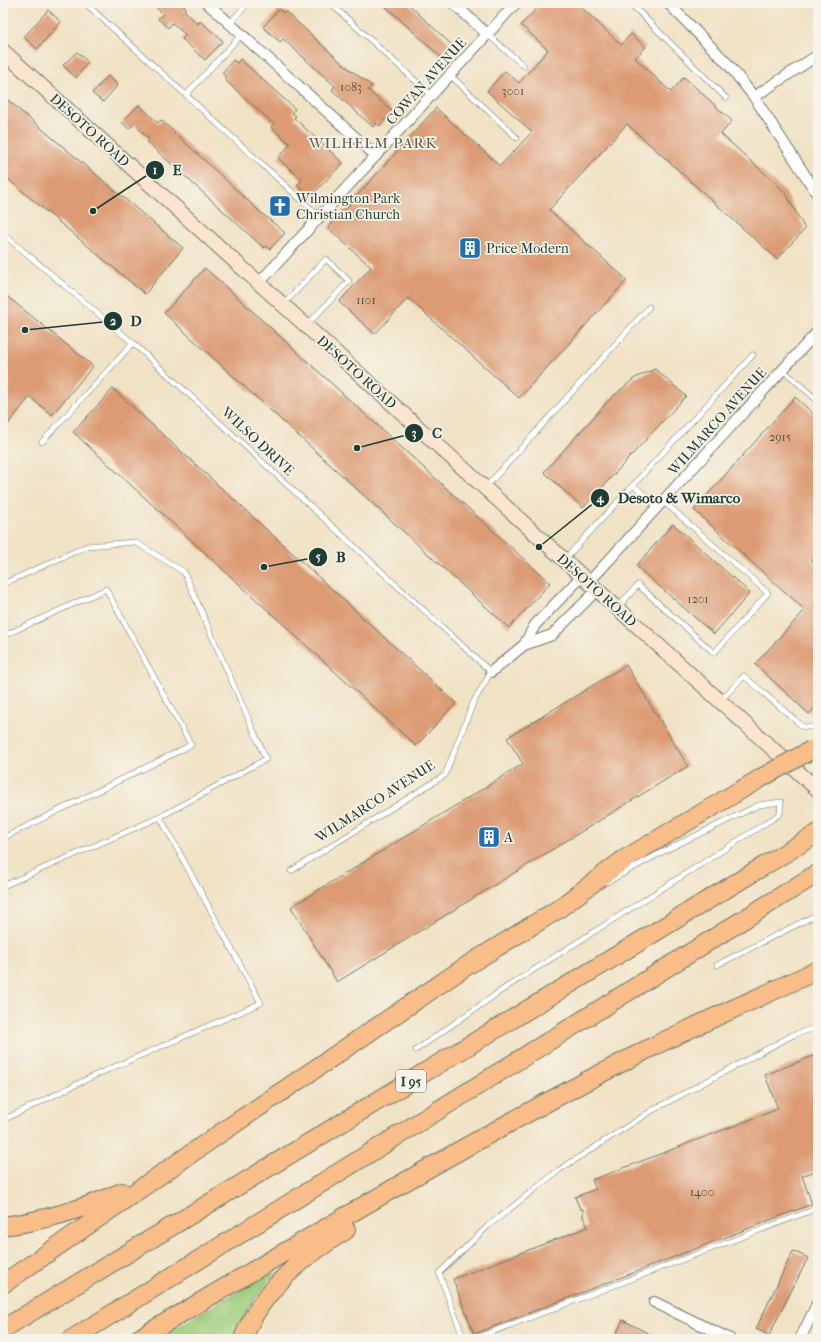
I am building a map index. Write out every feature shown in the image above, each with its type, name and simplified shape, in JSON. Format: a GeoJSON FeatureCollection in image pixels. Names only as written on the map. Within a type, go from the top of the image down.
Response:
{"type":"FeatureCollection","features":[{"type":"Feature","properties":{"kind":"highway"},"geometry":{"type":"LineString","coordinates":[[3,1284],[212,1139],[468,965],[557,910],[623,860],[760,778],[815,748]]}},
{"type":"Feature","properties":{"kind":"highway","name":"I 95"},"geometry":{"type":"LineString","coordinates":[[3,1329],[818,833]]}},
{"type":"Feature","properties":{"kind":"highway"},"geometry":{"type":"LineString","coordinates":[[72,1339],[818,873]]}},
{"type":"Feature","properties":{"kind":"highway"},"geometry":{"type":"LineString","coordinates":[[138,1339],[318,1232],[547,1102],[654,1047],[818,970]]}},
{"type":"Feature","properties":{"kind":"highway"},"geometry":{"type":"LineString","coordinates":[[243,1339],[265,1300],[289,1271],[318,1248],[547,1102]]}},
{"type":"Feature","properties":{"kind":"highway"},"geometry":{"type":"LineString","coordinates":[[3,1226],[62,1216],[90,1206],[123,1192],[212,1139]]}},
{"type":"Feature","properties":{"kind":"street"},"geometry":{"type":"LineString","coordinates":[[207,3],[376,156]]}},
{"type":"Feature","properties":{"kind":"street"},"geometry":{"type":"LineString","coordinates":[[453,3],[487,34]]}},
{"type":"Feature","properties":{"kind":"street","name":"COWAN AVENUE"},"geometry":{"type":"LineString","coordinates":[[259,283],[516,3]]}},
{"type":"Feature","properties":{"kind":"street"},"geometry":{"type":"LineString","coordinates":[[668,3],[728,64],[754,97],[818,194]]}},
{"type":"Feature","properties":{"kind":"street","name":"DESOTO ROAD"},"geometry":{"type":"LineString","coordinates":[[3,51],[818,790]]}},
{"type":"Feature","properties":{"kind":"street"},"geometry":{"type":"LineString","coordinates":[[754,97],[818,55]]}},
{"type":"Feature","properties":{"kind":"street","name":"WILMARCO AVENUE"},"geometry":{"type":"LineString","coordinates":[[491,672],[524,645],[552,635],[589,582],[818,331]]}},
{"type":"Feature","properties":{"kind":"street","name":"WILMARCO AVENUE"},"geometry":{"type":"LineString","coordinates":[[524,645],[535,624],[589,582]]}},
{"type":"Feature","properties":{"kind":"street"},"geometry":{"type":"LineString","coordinates":[[654,1302],[730,1339]]}},
{"type":"Feature","properties":{"kind":"street"},"geometry":{"type":"LineString","coordinates":[[800,1339],[818,1302]]}},
{"type":"Feature","properties":{"kind":"lane"},"geometry":{"type":"LineString","coordinates":[[85,3],[320,217]]}},
{"type":"Feature","properties":{"kind":"lane"},"geometry":{"type":"LineString","coordinates":[[230,23],[248,3]]}},
{"type":"Feature","properties":{"kind":"lane"},"geometry":{"type":"LineString","coordinates":[[330,3],[431,95]]}},
{"type":"Feature","properties":{"kind":"lane"},"geometry":{"type":"LineString","coordinates":[[630,3],[726,98]]}},
{"type":"Feature","properties":{"kind":"lane"},"geometry":{"type":"LineString","coordinates":[[186,95],[242,34]]}},
{"type":"Feature","properties":{"kind":"lane"},"geometry":{"type":"LineString","coordinates":[[487,34],[524,66]]}},
{"type":"Feature","properties":{"kind":"lane"},"geometry":{"type":"LineString","coordinates":[[450,75],[517,138]]}},
{"type":"Feature","properties":{"kind":"lane","name":"WILSO DRIVE"},"geometry":{"type":"LineString","coordinates":[[3,234],[134,343],[491,672]]}},
{"type":"Feature","properties":{"kind":"lane"},"geometry":{"type":"LineString","coordinates":[[283,305],[326,259],[349,280],[307,326]]}},
{"type":"Feature","properties":{"kind":"lane"},"geometry":{"type":"LineString","coordinates":[[485,488],[649,307]]}},
{"type":"Feature","properties":{"kind":"lane"},"geometry":{"type":"LineString","coordinates":[[42,442],[134,343]]}},
{"type":"Feature","properties":{"kind":"lane"},"geometry":{"type":"LineString","coordinates":[[564,560],[753,355]]}},
{"type":"Feature","properties":{"kind":"lane"},"geometry":{"type":"LineString","coordinates":[[783,370],[818,401]]}},
{"type":"Feature","properties":{"kind":"lane"},"geometry":{"type":"LineString","coordinates":[[618,608],[638,585],[714,653],[768,593],[661,504],[633,485]]}},
{"type":"Feature","properties":{"kind":"lane"},"geometry":{"type":"LineString","coordinates":[[3,584],[87,546],[135,542],[184,572],[225,661],[266,760],[160,817],[3,886]]}},
{"type":"Feature","properties":{"kind":"lane"},"geometry":{"type":"LineString","coordinates":[[3,636],[106,589],[191,745],[3,838]]}},
{"type":"Feature","properties":{"kind":"lane","name":"WILMARCO AVENUE"},"geometry":{"type":"LineString","coordinates":[[291,871],[444,775],[473,702],[491,672]]}},
{"type":"Feature","properties":{"kind":"lane"},"geometry":{"type":"LineString","coordinates":[[720,701],[744,676],[803,727],[818,727]]}},
{"type":"Feature","properties":{"kind":"lane"},"geometry":{"type":"LineString","coordinates":[[416,1050],[506,988],[780,814],[781,802],[759,805],[664,851],[604,884]]}},
{"type":"Feature","properties":{"kind":"lane"},"geometry":{"type":"LineString","coordinates":[[3,1120],[98,1074],[261,1003],[160,817]]}},
{"type":"Feature","properties":{"kind":"lane"},"geometry":{"type":"LineString","coordinates":[[557,910],[597,888]]}},
{"type":"Feature","properties":{"kind":"lane"},"geometry":{"type":"LineString","coordinates":[[717,965],[818,914]]}},
{"type":"Feature","properties":{"kind":"lane"},"geometry":{"type":"LineString","coordinates":[[818,1027],[793,1035],[654,1110],[559,1170],[488,1226],[439,1273],[464,1339],[476,1338],[818,1208]]}},
{"type":"Feature","properties":{"kind":"green space"},"geometry":{"type":"Polygon","coordinates":[[[277,1269],[248,1309],[234,1339],[157,1339],[277,1269]]]}},
{"type":"Feature","properties":{"kind":"building"},"geometry":{"type":"Polygon","coordinates":[[[151,3],[180,3],[186,8],[184,10],[198,24],[200,21],[223,41],[205,60],[182,39],[186,35],[172,23],[168,28],[158,19],[163,14],[151,3]]]}},
{"type":"Feature","properties":{"kind":"building"},"geometry":{"type":"Polygon","coordinates":[[[382,3],[407,3],[453,46],[442,58],[382,3]]]}},
{"type":"Feature","properties":{"kind":"building"},"geometry":{"type":"Polygon","coordinates":[[[542,3],[577,3],[621,45],[631,34],[646,47],[635,58],[671,92],[684,77],[732,121],[721,134],[785,192],[805,229],[777,259],[627,124],[549,210],[627,280],[519,398],[408,298],[375,334],[339,302],[371,267],[328,228],[436,108],[500,166],[532,132],[487,91],[505,71],[519,83],[548,50],[521,25],[542,3]]]}},
{"type":"Feature","properties":{"kind":"building"},"geometry":{"type":"Polygon","coordinates":[[[279,9],[283,13],[285,11],[344,65],[372,86],[368,90],[393,112],[379,126],[376,123],[373,127],[332,90],[335,86],[283,39],[280,42],[263,27],[279,9]]]}},
{"type":"Feature","properties":{"kind":"building"},"geometry":{"type":"Polygon","coordinates":[[[48,10],[61,22],[37,49],[24,37],[48,10]]]}},
{"type":"Feature","properties":{"kind":"building"},"geometry":{"type":"Polygon","coordinates":[[[77,52],[88,62],[76,78],[63,65],[77,52]]]}},
{"type":"Feature","properties":{"kind":"building"},"geometry":{"type":"Polygon","coordinates":[[[240,59],[295,109],[292,113],[296,116],[294,118],[343,163],[310,197],[297,185],[302,180],[278,158],[290,144],[271,127],[274,124],[224,79],[226,77],[222,73],[233,60],[237,63],[240,59]]]}},
{"type":"Feature","properties":{"kind":"building"},"geometry":{"type":"Polygon","coordinates":[[[108,76],[118,85],[103,102],[92,93],[108,76]]]}},
{"type":"Feature","properties":{"kind":"building"},"geometry":{"type":"Polygon","coordinates":[[[3,96],[183,248],[145,294],[3,175],[3,96]]]}},
{"type":"Feature","properties":{"kind":"building"},"geometry":{"type":"Polygon","coordinates":[[[139,105],[158,123],[161,120],[285,233],[270,249],[266,246],[264,248],[147,142],[149,139],[134,124],[129,129],[122,122],[139,105]]]}},
{"type":"Feature","properties":{"kind":"building"},"geometry":{"type":"Polygon","coordinates":[[[205,268],[550,583],[509,628],[164,313],[205,268]]]}},
{"type":"Feature","properties":{"kind":"building"},"geometry":{"type":"Polygon","coordinates":[[[3,293],[93,366],[52,415],[30,397],[3,430],[3,293]]]}},
{"type":"Feature","properties":{"kind":"building"},"geometry":{"type":"Polygon","coordinates":[[[655,369],[686,396],[583,508],[544,472],[611,398],[635,378],[655,369]]]}},
{"type":"Feature","properties":{"kind":"building"},"geometry":{"type":"Polygon","coordinates":[[[113,389],[456,703],[416,746],[73,432],[113,389]]]}},
{"type":"Feature","properties":{"kind":"building"},"geometry":{"type":"Polygon","coordinates":[[[795,397],[818,418],[818,552],[811,560],[818,566],[818,704],[809,714],[755,664],[805,610],[694,510],[795,397]]]}},
{"type":"Feature","properties":{"kind":"building"},"geometry":{"type":"Polygon","coordinates":[[[673,524],[750,593],[714,634],[636,566],[673,524]]]}},
{"type":"Feature","properties":{"kind":"building","name":"A"},"geometry":{"type":"Polygon","coordinates":[[[626,665],[688,766],[337,982],[291,907],[523,764],[507,738],[626,665]]]}},
{"type":"Feature","properties":{"kind":"building"},"geometry":{"type":"Polygon","coordinates":[[[818,1054],[818,1170],[802,1176],[812,1204],[474,1334],[453,1279],[588,1227],[583,1217],[583,1209],[580,1209],[575,1197],[596,1189],[592,1180],[778,1109],[765,1075],[818,1054]]]}},
{"type":"Feature","properties":{"kind":"building"},"geometry":{"type":"Polygon","coordinates":[[[793,1251],[808,1258],[769,1335],[756,1329],[793,1251]]]}},
{"type":"Feature","properties":{"kind":"building"},"geometry":{"type":"Polygon","coordinates":[[[623,1320],[632,1325],[660,1339],[614,1339],[623,1320]]]}},
{"type":"Feature","properties":{"kind":"place","name":"Wilmington Park Christian Church"},"geometry":{"type":"Point","coordinates":[280,206]}},
{"type":"Feature","properties":{"kind":"place","name":"E"},"geometry":{"type":"Point","coordinates":[93,211]}},
{"type":"Feature","properties":{"kind":"place","name":"Price Modern"},"geometry":{"type":"Point","coordinates":[470,248]}},
{"type":"Feature","properties":{"kind":"place","name":"D"},"geometry":{"type":"Point","coordinates":[25,330]}},
{"type":"Feature","properties":{"kind":"place","name":"C"},"geometry":{"type":"Point","coordinates":[357,448]}},
{"type":"Feature","properties":{"kind":"place","name":"Desoto & Wimarco"},"geometry":{"type":"Point","coordinates":[539,547]}},
{"type":"Feature","properties":{"kind":"place","name":"B"},"geometry":{"type":"Point","coordinates":[264,567]}},
{"type":"Feature","properties":{"kind":"place","name":"A"},"geometry":{"type":"Point","coordinates":[489,837]}},
{"type":"Feature","properties":{"kind":"district","name":"WILHELM PARK"},"geometry":{"type":"Point","coordinates":[373,143]}}]}
